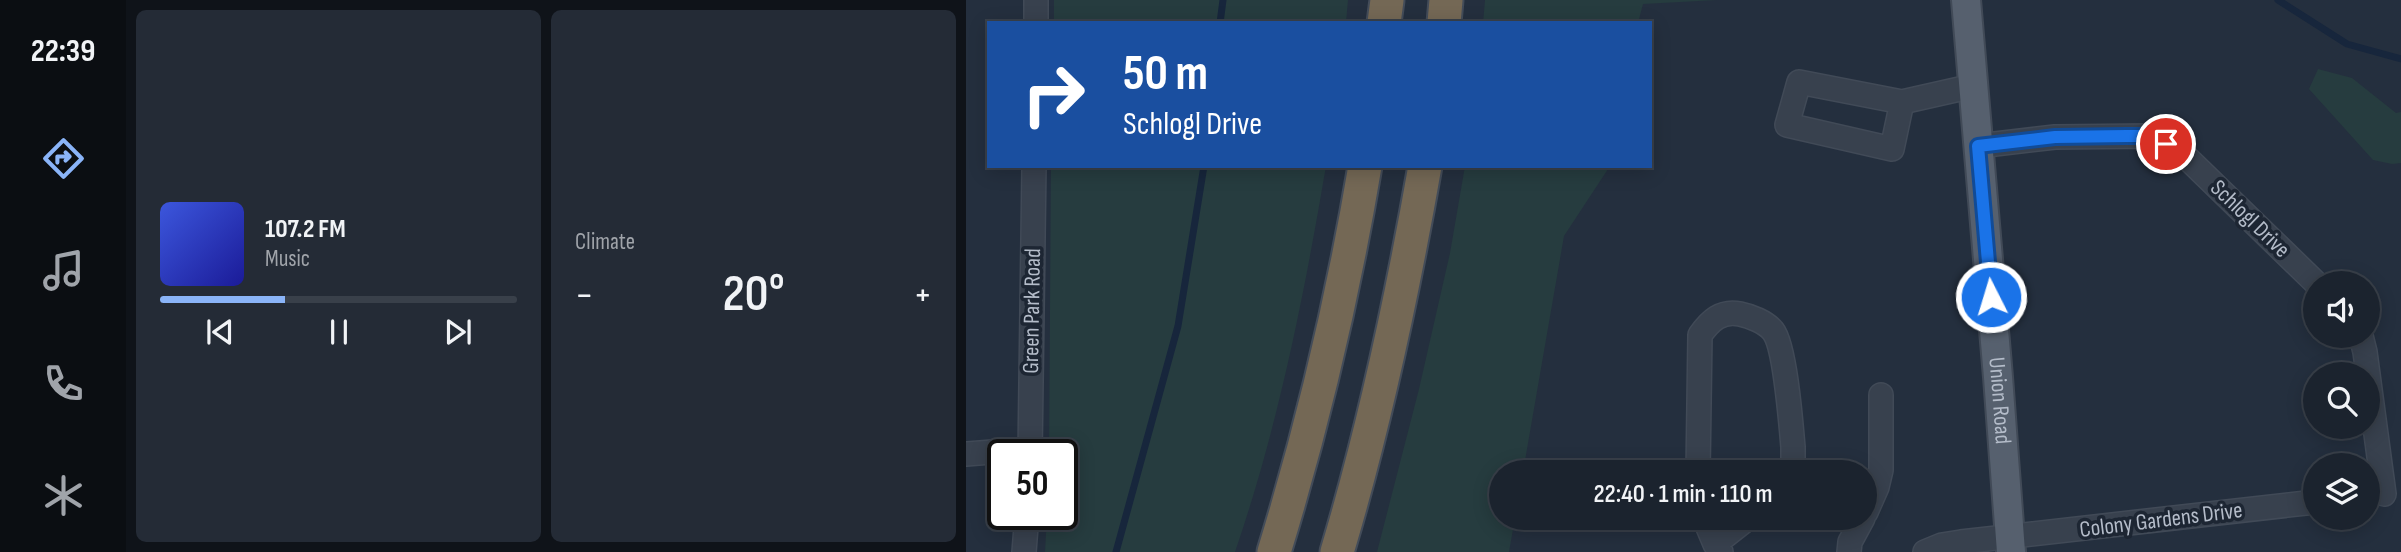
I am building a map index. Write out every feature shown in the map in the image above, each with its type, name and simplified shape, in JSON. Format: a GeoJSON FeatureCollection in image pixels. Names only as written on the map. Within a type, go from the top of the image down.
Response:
{"type":"FeatureCollection","features":[{"type":"Feature","properties":{"kind":"highway"},"geometry":{"type":"LineString","coordinates":[[1384,21],[1387,0]]}},
{"type":"Feature","properties":{"kind":"highway"},"geometry":{"type":"LineString","coordinates":[[1444,21],[1446,0]]}},
{"type":"Feature","properties":{"kind":"highway"},"geometry":{"type":"LineString","coordinates":[[1274,552],[1324,375],[1365,168]]}},
{"type":"Feature","properties":{"kind":"highway"},"geometry":{"type":"LineString","coordinates":[[1336,552],[1380,396],[1406,275],[1425,168]]}},
{"type":"Feature","properties":{"kind":"main road","name":"Union Road"},"geometry":{"type":"LineString","coordinates":[[1966,0],[2010,545]]}},
{"type":"Feature","properties":{"kind":"street"},"geometry":{"type":"LineString","coordinates":[[1036,0],[1036,21]]}},
{"type":"Feature","properties":{"kind":"street"},"geometry":{"type":"LineString","coordinates":[[1902,102],[1892,149],[1787,125],[1799,82],[1902,102],[1973,86]]}},
{"type":"Feature","properties":{"kind":"street","name":"Schlogl Drive"},"geometry":{"type":"LineString","coordinates":[[1978,146],[2055,137],[2151,136],[2181,152],[2305,271]]}},
{"type":"Feature","properties":{"kind":"street","name":"Green Park Road"},"geometry":{"type":"LineString","coordinates":[[1030,439],[1034,168]]}},
{"type":"Feature","properties":{"kind":"street"},"geometry":{"type":"LineString","coordinates":[[1698,460],[1700,335],[1709,322],[1730,313],[1741,314],[1766,324],[1778,338],[1793,460]]}},
{"type":"Feature","properties":{"kind":"street"},"geometry":{"type":"LineString","coordinates":[[2364,348],[2384,494]]}},
{"type":"Feature","properties":{"kind":"street"},"geometry":{"type":"LineString","coordinates":[[1877,487],[1881,470],[1881,395]]}},
{"type":"Feature","properties":{"kind":"street"},"geometry":{"type":"LineString","coordinates":[[966,454],[987,453]]}},
{"type":"Feature","properties":{"kind":"street","name":"Colony Gardens Drive"},"geometry":{"type":"LineString","coordinates":[[1925,552],[1942,545],[2010,545],[2303,504]]}},
{"type":"Feature","properties":{"kind":"street"},"geometry":{"type":"LineString","coordinates":[[1024,552],[1026,530]]}},
{"type":"Feature","properties":{"kind":"street"},"geometry":{"type":"LineString","coordinates":[[1710,530],[1718,548],[1736,530]]}},
{"type":"Feature","properties":{"kind":"street"},"geometry":{"type":"LineString","coordinates":[[1849,552],[1850,542],[1856,530]]}},
{"type":"Feature","properties":{"kind":"green space"},"geometry":{"type":"Polygon","coordinates":[[[1054,0],[1348,0],[1346,21],[1054,21],[1054,0]]]}},
{"type":"Feature","properties":{"kind":"green space"},"geometry":{"type":"Polygon","coordinates":[[[1485,0],[1717,0],[1643,4],[1639,21],[1483,21],[1485,0]]]}},
{"type":"Feature","properties":{"kind":"green space"},"geometry":{"type":"Polygon","coordinates":[[[2318,69],[2352,78],[2396,113],[2401,112],[2401,163],[2373,160],[2309,89],[2318,69]]]}},
{"type":"Feature","properties":{"kind":"green space"},"geometry":{"type":"Polygon","coordinates":[[[1051,168],[1326,168],[1309,264],[1277,409],[1235,552],[1045,552],[1046,530],[1078,530],[1078,439],[1049,439],[1051,168]]]}},
{"type":"Feature","properties":{"kind":"green space"},"geometry":{"type":"Polygon","coordinates":[[[1465,168],[1609,168],[1564,236],[1525,460],[1489,460],[1489,530],[1513,530],[1509,552],[1377,552],[1419,389],[1450,253],[1465,168]]]}},
{"type":"Feature","properties":{"kind":"waterway"},"geometry":{"type":"LineString","coordinates":[[1220,21],[1223,0]]}},
{"type":"Feature","properties":{"kind":"waterway"},"geometry":{"type":"LineString","coordinates":[[2278,0],[2347,44],[2401,59]]}},
{"type":"Feature","properties":{"kind":"waterway"},"geometry":{"type":"LineString","coordinates":[[1116,552],[1178,326],[1204,168]]}},
{"type":"Feature","properties":{"kind":"route"},"geometry":{"type":"LineString","coordinates":[[1991,297],[1978,146],[2055,137],[2127,136],[2151,136],[2166,144]]}}]}
